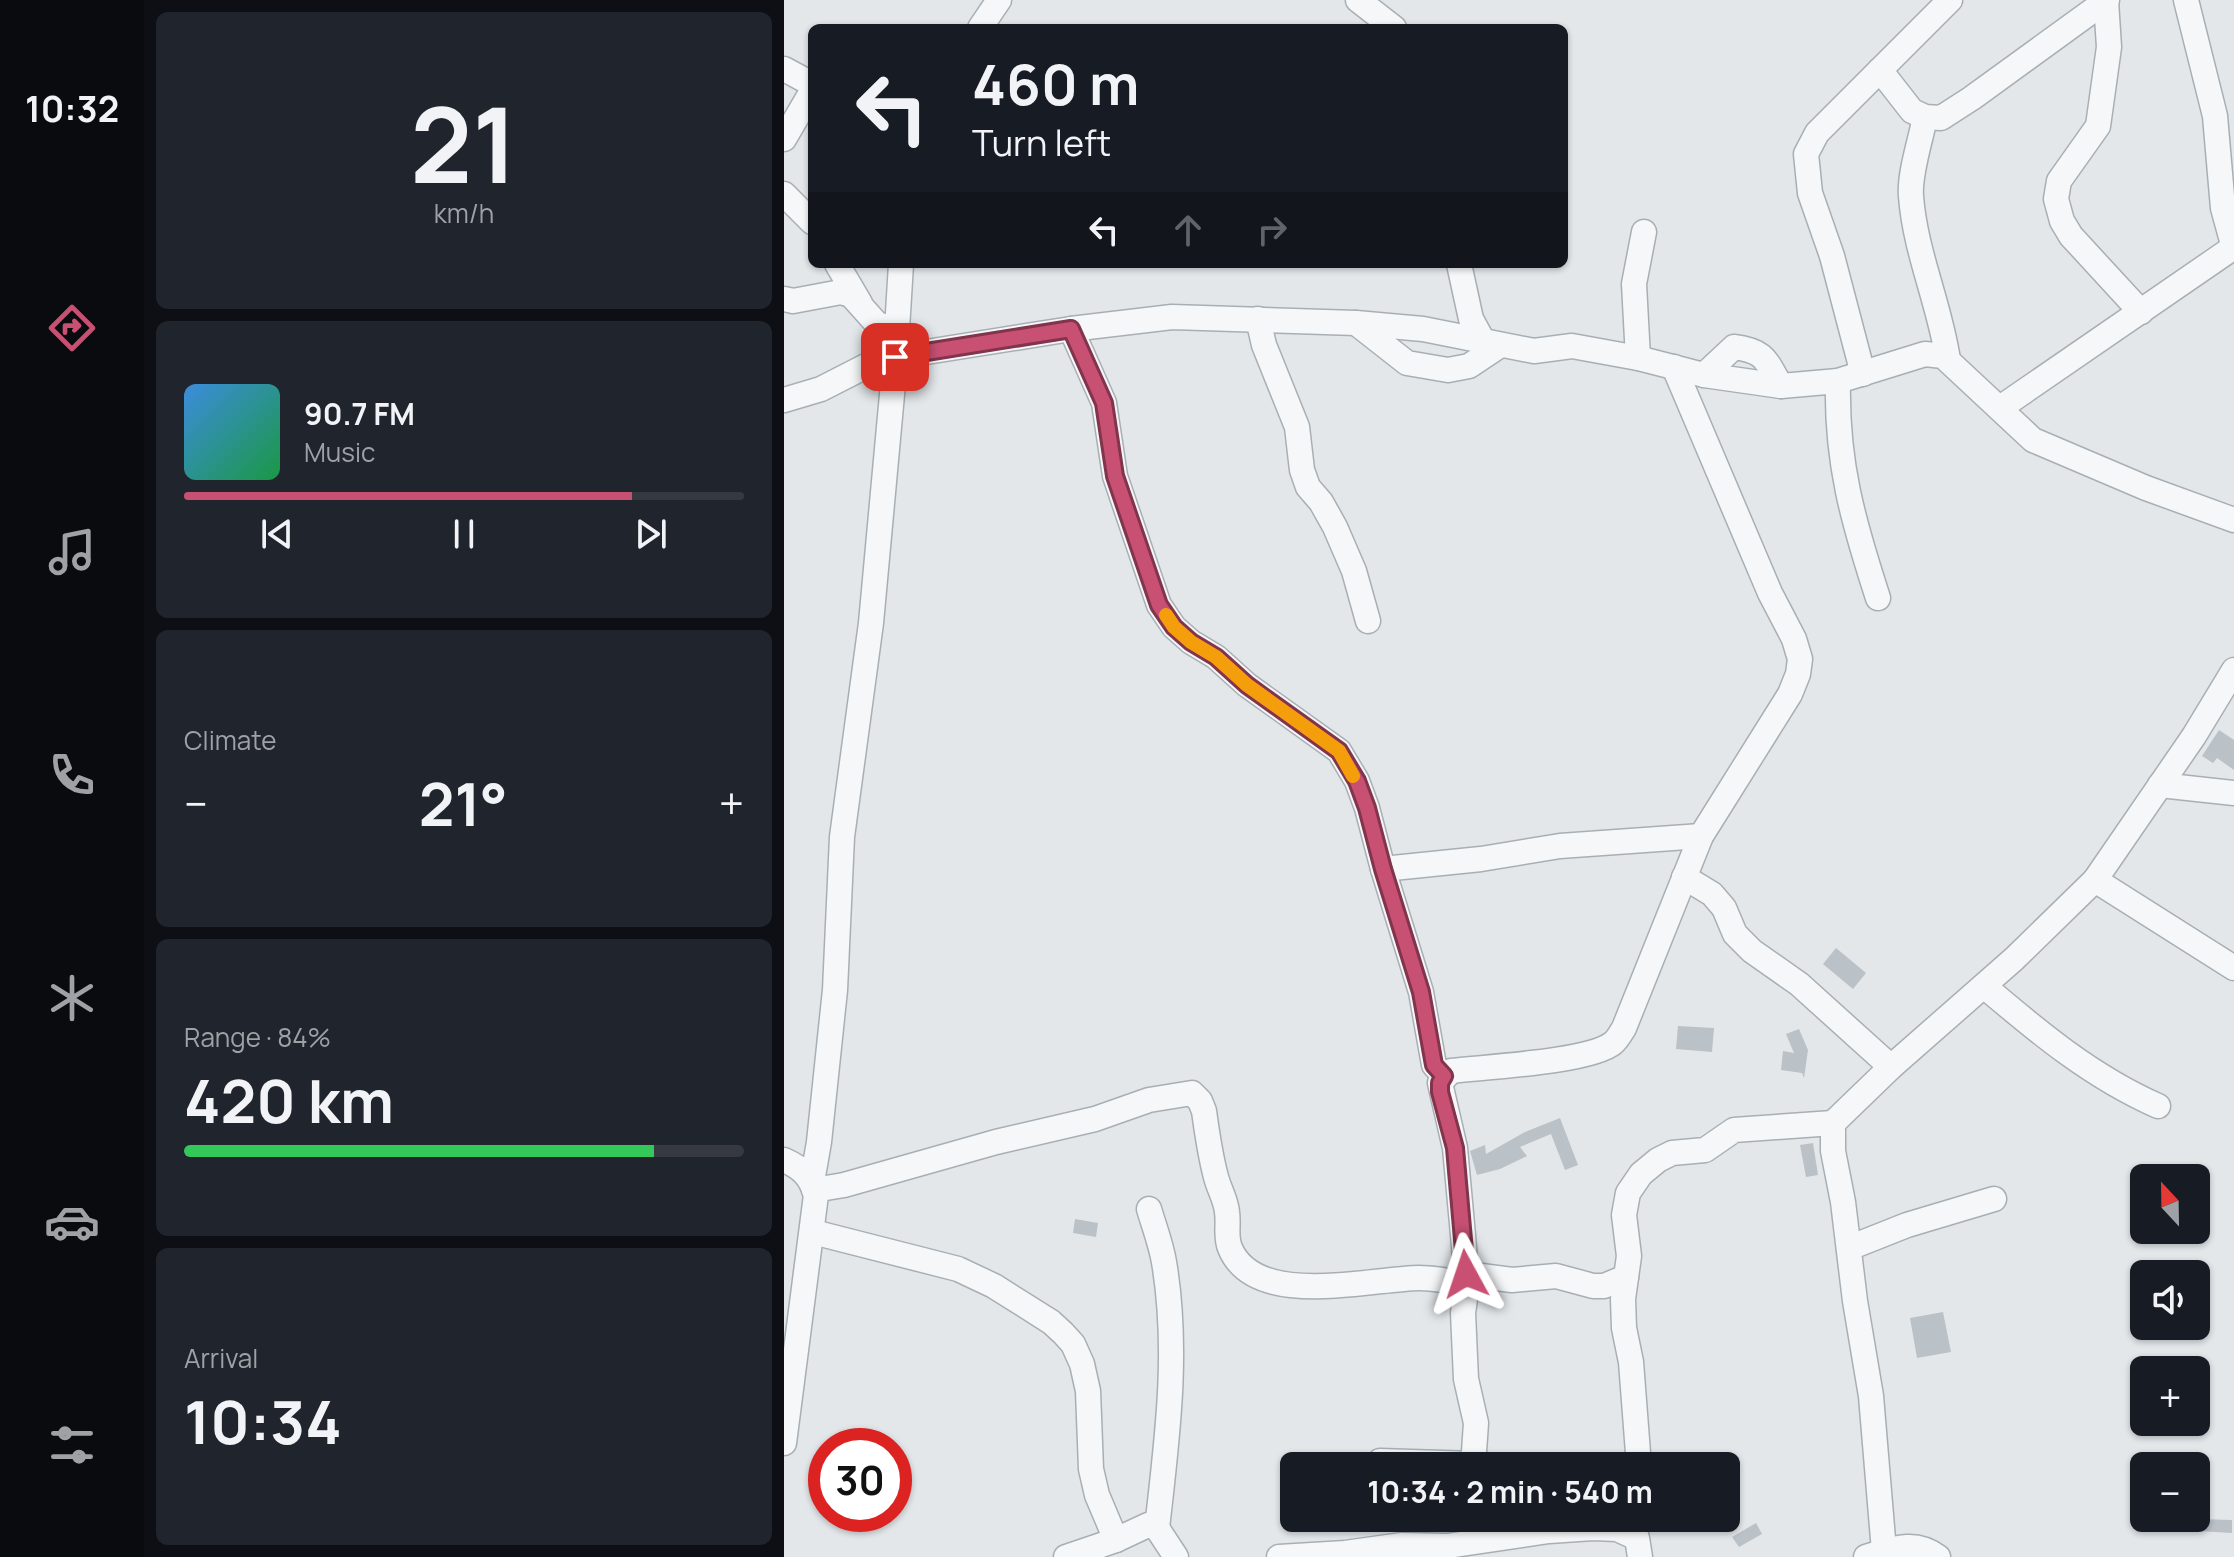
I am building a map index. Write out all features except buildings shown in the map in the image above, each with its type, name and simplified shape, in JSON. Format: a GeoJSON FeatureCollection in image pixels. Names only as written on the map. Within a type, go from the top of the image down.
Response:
{"type":"FeatureCollection","features":[{"type":"Feature","properties":{"kind":"street"},"geometry":{"type":"LineString","coordinates":[[983,24],[999,0]]}},
{"type":"Feature","properties":{"kind":"street"},"geometry":{"type":"LineString","coordinates":[[1863,374],[1832,256],[1810,193],[1806,154],[1817,133],[1950,0]]}},
{"type":"Feature","properties":{"kind":"street"},"geometry":{"type":"LineString","coordinates":[[2000,408],[2234,248],[2223,208],[2215,116],[2186,0]]}},
{"type":"Feature","properties":{"kind":"street"},"geometry":{"type":"LineString","coordinates":[[1880,70],[1912,111],[1925,117],[1941,118],[2106,1]]}},
{"type":"Feature","properties":{"kind":"street"},"geometry":{"type":"LineString","coordinates":[[2106,1],[2109,47],[2098,126],[2059,181],[2056,199],[2062,221],[2071,236],[2141,312]]}},
{"type":"Feature","properties":{"kind":"street"},"geometry":{"type":"LineString","coordinates":[[1366,2],[1390,24]]}},
{"type":"Feature","properties":{"kind":"street"},"geometry":{"type":"LineString","coordinates":[[784,69],[808,82]]}},
{"type":"Feature","properties":{"kind":"street"},"geometry":{"type":"LineString","coordinates":[[784,139],[808,98]]}},
{"type":"Feature","properties":{"kind":"street"},"geometry":{"type":"LineString","coordinates":[[1925,117],[1911,193],[1917,233],[1943,324],[1948,360]]}},
{"type":"Feature","properties":{"kind":"street"},"geometry":{"type":"LineString","coordinates":[[784,194],[808,218]]}},
{"type":"Feature","properties":{"kind":"street"},"geometry":{"type":"LineString","coordinates":[[1638,358],[1634,284],[1644,232]]}},
{"type":"Feature","properties":{"kind":"street"},"geometry":{"type":"LineString","coordinates":[[839,268],[877,324],[895,330]]}},
{"type":"Feature","properties":{"kind":"street"},"geometry":{"type":"LineString","coordinates":[[784,1443],[816,1209],[813,1186],[835,990],[842,837],[871,623],[901,268]]}},
{"type":"Feature","properties":{"kind":"street"},"geometry":{"type":"LineString","coordinates":[[1460,268],[1471,319],[1491,344]]}},
{"type":"Feature","properties":{"kind":"street"},"geometry":{"type":"LineString","coordinates":[[784,299],[793,301],[841,292],[851,295],[861,304]]}},
{"type":"Feature","properties":{"kind":"street"},"geometry":{"type":"LineString","coordinates":[[784,400],[821,389],[866,366],[895,359],[1071,329],[1172,317],[1356,323],[1423,329],[1534,351],[1572,346],[1638,358],[1704,375],[1781,386],[1838,381],[1925,354],[1943,356],[2033,440],[2146,488],[2234,520]]}},
{"type":"Feature","properties":{"kind":"street"},"geometry":{"type":"LineString","coordinates":[[1258,319],[1264,345],[1297,427],[1302,470],[1308,487],[1335,527],[1354,571],[1368,621]]}},
{"type":"Feature","properties":{"kind":"street"},"geometry":{"type":"LineString","coordinates":[[1356,323],[1407,363],[1448,370],[1469,366],[1491,344]]}},
{"type":"Feature","properties":{"kind":"street"},"geometry":{"type":"LineString","coordinates":[[1071,329],[1104,403],[1115,476],[1159,605],[1174,627],[1191,642],[1216,657],[1247,685],[1339,751],[1357,781],[1421,992],[1434,1065],[1444,1076]]}},
{"type":"Feature","properties":{"kind":"street"},"geometry":{"type":"LineString","coordinates":[[1474,1452],[1476,1423],[1466,1379],[1463,1313],[1467,1279],[1455,1148],[1440,1083],[1451,1071],[1584,1054],[1612,1044],[1624,1028],[1701,836],[1790,694],[1798,674],[1800,659],[1794,639],[1770,593],[1674,367]]}},
{"type":"Feature","properties":{"kind":"street"},"geometry":{"type":"LineString","coordinates":[[1838,381],[1837,424],[1842,472],[1854,526],[1878,598]]}},
{"type":"Feature","properties":{"kind":"street"},"geometry":{"type":"LineString","coordinates":[[1638,1452],[1631,1362],[1624,1328],[1629,1256],[1624,1215],[1628,1193],[1641,1174],[1672,1153],[1705,1150],[1734,1130],[1833,1123],[1891,1067],[2014,959],[2095,880],[2194,736],[2234,670]]}},
{"type":"Feature","properties":{"kind":"street"},"geometry":{"type":"LineString","coordinates":[[2160,785],[2234,793]]}},
{"type":"Feature","properties":{"kind":"street"},"geometry":{"type":"LineString","coordinates":[[1383,869],[1481,859],[1560,846],[1701,836]]}},
{"type":"Feature","properties":{"kind":"street"},"geometry":{"type":"LineString","coordinates":[[1684,877],[1712,894],[1724,908],[1735,934],[1752,951],[1799,984],[1891,1067]]}},
{"type":"Feature","properties":{"kind":"street"},"geometry":{"type":"LineString","coordinates":[[2095,880],[2234,968]]}},
{"type":"Feature","properties":{"kind":"street"},"geometry":{"type":"LineString","coordinates":[[1984,986],[2038,1032],[2080,1062],[2127,1092],[2158,1106]]}},
{"type":"Feature","properties":{"kind":"street"},"geometry":{"type":"LineString","coordinates":[[813,1186],[844,1185],[996,1142],[1095,1119],[1149,1100],[1192,1093],[1204,1111],[1216,1181],[1228,1215],[1225,1231],[1230,1249],[1241,1267],[1261,1280],[1303,1286],[1418,1278],[1512,1280],[1556,1276],[1604,1286],[1626,1277]]}},
{"type":"Feature","properties":{"kind":"street"},"geometry":{"type":"LineString","coordinates":[[1833,1123],[1833,1151],[1871,1396],[1875,1554],[1901,1546],[1922,1547],[1938,1557]]}},
{"type":"Feature","properties":{"kind":"street"},"geometry":{"type":"LineString","coordinates":[[784,1160],[796,1165],[813,1186]]}},
{"type":"Feature","properties":{"kind":"street"},"geometry":{"type":"LineString","coordinates":[[1849,1248],[1907,1225],[1994,1199]]}},
{"type":"Feature","properties":{"kind":"street"},"geometry":{"type":"LineString","coordinates":[[1149,1209],[1164,1261],[1172,1363],[1157,1528]]}},
{"type":"Feature","properties":{"kind":"street"},"geometry":{"type":"LineString","coordinates":[[813,1232],[958,1269],[994,1286],[1063,1333],[1073,1344],[1082,1364],[1088,1391],[1091,1469],[1097,1495],[1116,1540]]}},
{"type":"Feature","properties":{"kind":"street"},"geometry":{"type":"LineString","coordinates":[[1066,1557],[1148,1525],[1157,1528],[1176,1557]]}},
{"type":"Feature","properties":{"kind":"street"},"geometry":{"type":"LineString","coordinates":[[1281,1557],[1402,1545],[1447,1546],[1480,1532]]}},
{"type":"Feature","properties":{"kind":"slow traffic"},"geometry":{"type":"LineString","coordinates":[[1166,615],[1191,642],[1216,657],[1247,685],[1339,751],[1353,776]]}},
{"type":"Feature","properties":{"kind":"route"},"geometry":{"type":"LineString","coordinates":[[895,357],[1071,329],[1104,403],[1115,476],[1159,605],[1174,627],[1191,642],[1216,657],[1247,685],[1339,751],[1357,781],[1367,808],[1421,992],[1434,1065],[1444,1076],[1440,1092],[1455,1148],[1466,1274]]}}]}
